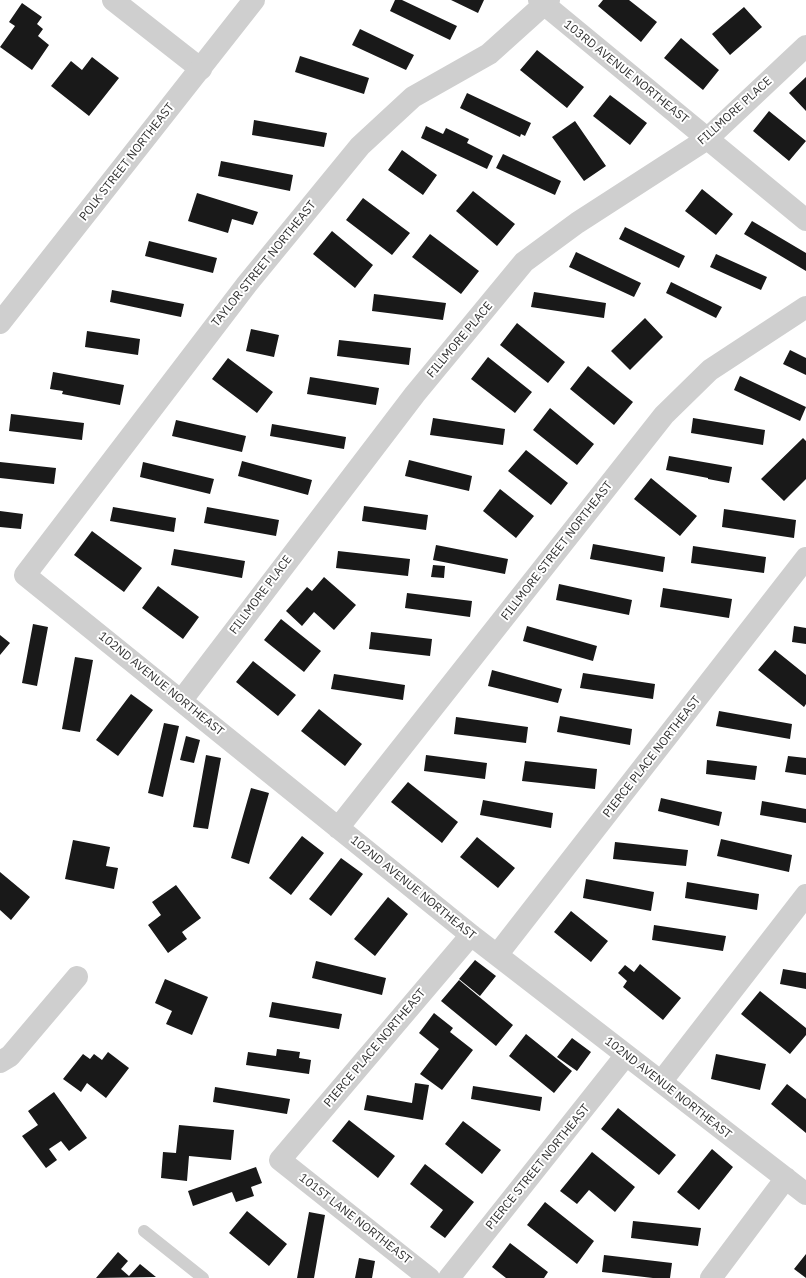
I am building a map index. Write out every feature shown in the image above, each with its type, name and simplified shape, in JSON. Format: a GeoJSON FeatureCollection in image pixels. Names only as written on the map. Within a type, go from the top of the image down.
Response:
{"type":"FeatureCollection","features":[{"type":"Feature","properties":{"kind":"street"},"geometry":{"type":"LineString","coordinates":[[113,0],[201,69]]}},
{"type":"Feature","properties":{"kind":"street","name":"POLK STREET NORTHEAST"},"geometry":{"type":"LineString","coordinates":[[0,323],[254,0]]}},
{"type":"Feature","properties":{"kind":"street","name":"103RD AVENUE NORTHEAST"},"geometry":{"type":"LineString","coordinates":[[544,1],[806,220]]}},
{"type":"Feature","properties":{"kind":"street","name":"TAYLOR STREET NORTHEAST"},"geometry":{"type":"LineString","coordinates":[[25,575],[247,284],[360,146],[413,97],[489,54],[544,1]]}},
{"type":"Feature","properties":{"kind":"street","name":"FILLMORE PLACE"},"geometry":{"type":"LineString","coordinates":[[181,701],[415,394],[524,262],[578,223],[708,139],[806,46]]}},
{"type":"Feature","properties":{"kind":"street","name":"FILLMORE STREET NORTHEAST"},"geometry":{"type":"LineString","coordinates":[[338,828],[664,415],[710,370],[806,307]]}},
{"type":"Feature","properties":{"kind":"street","name":"PIERCE PLACE NORTHEAST"},"geometry":{"type":"LineString","coordinates":[[498,956],[806,558]]}},
{"type":"Feature","properties":{"kind":"street","name":"102ND AVENUE NORTHEAST"},"geometry":{"type":"LineString","coordinates":[[25,575],[470,935],[806,1194]]}},
{"type":"Feature","properties":{"kind":"street"},"geometry":{"type":"LineString","coordinates":[[661,1082],[806,895]]}},
{"type":"Feature","properties":{"kind":"street","name":"PIERCE PLACE NORTHEAST"},"geometry":{"type":"LineString","coordinates":[[280,1160],[470,935]]}},
{"type":"Feature","properties":{"kind":"street"},"geometry":{"type":"LineString","coordinates":[[0,1062],[10,1056],[77,977]]}},
{"type":"Feature","properties":{"kind":"street","name":"PIERCE STREET NORTHEAST"},"geometry":{"type":"LineString","coordinates":[[449,1278],[626,1055]]}},
{"type":"Feature","properties":{"kind":"street","name":"101ST LANE NORTHEAST"},"geometry":{"type":"LineString","coordinates":[[280,1160],[430,1278]]}},
{"type":"Feature","properties":{"kind":"street"},"geometry":{"type":"LineString","coordinates":[[712,1278],[786,1178]]}},
{"type":"Feature","properties":{"kind":"lane"},"geometry":{"type":"LineString","coordinates":[[144,1231],[203,1278]]}},
{"type":"Feature","properties":{"kind":"building"},"geometry":{"type":"Polygon","coordinates":[[[395,0],[402,0],[457,26],[450,40],[390,11],[395,0]]]}},
{"type":"Feature","properties":{"kind":"building"},"geometry":{"type":"Polygon","coordinates":[[[451,0],[484,0],[478,13],[451,0]]]}},
{"type":"Feature","properties":{"kind":"building"},"geometry":{"type":"Polygon","coordinates":[[[603,0],[629,0],[657,22],[641,42],[598,6],[603,0]]]}},
{"type":"Feature","properties":{"kind":"building"},"geometry":{"type":"Polygon","coordinates":[[[22,3],[42,17],[37,24],[43,29],[38,36],[49,45],[32,70],[0,47],[15,26],[9,22],[22,3]]]}},
{"type":"Feature","properties":{"kind":"building"},"geometry":{"type":"Polygon","coordinates":[[[744,7],[762,27],[730,55],[712,34],[744,7]]]}},
{"type":"Feature","properties":{"kind":"building"},"geometry":{"type":"Polygon","coordinates":[[[360,29],[414,55],[406,70],[352,45],[360,29]]]}},
{"type":"Feature","properties":{"kind":"building"},"geometry":{"type":"Polygon","coordinates":[[[681,38],[719,70],[703,90],[664,58],[681,38]]]}},
{"type":"Feature","properties":{"kind":"building"},"geometry":{"type":"Polygon","coordinates":[[[537,50],[584,87],[567,108],[520,70],[537,50]]]}},
{"type":"Feature","properties":{"kind":"building"},"geometry":{"type":"Polygon","coordinates":[[[300,56],[369,78],[364,94],[295,72],[300,56]]]}},
{"type":"Feature","properties":{"kind":"building"},"geometry":{"type":"Polygon","coordinates":[[[92,57],[119,78],[89,116],[51,86],[71,61],[82,70],[92,57]]]}},
{"type":"Feature","properties":{"kind":"building"},"geometry":{"type":"Polygon","coordinates":[[[806,77],[806,111],[789,93],[806,77]]]}},
{"type":"Feature","properties":{"kind":"building"},"geometry":{"type":"Polygon","coordinates":[[[467,93],[531,123],[525,136],[521,134],[520,137],[460,108],[467,93]]]}},
{"type":"Feature","properties":{"kind":"building"},"geometry":{"type":"Polygon","coordinates":[[[610,95],[647,123],[630,145],[593,116],[610,95]]]}},
{"type":"Feature","properties":{"kind":"building"},"geometry":{"type":"Polygon","coordinates":[[[769,111],[806,141],[789,161],[753,131],[769,111]]]}},
{"type":"Feature","properties":{"kind":"building"},"geometry":{"type":"Polygon","coordinates":[[[254,120],[327,133],[324,147],[252,135],[254,120]]]}},
{"type":"Feature","properties":{"kind":"building"},"geometry":{"type":"Polygon","coordinates":[[[575,121],[606,166],[584,181],[552,137],[575,121]]]}},
{"type":"Feature","properties":{"kind":"building"},"geometry":{"type":"Polygon","coordinates":[[[426,126],[443,134],[446,128],[469,139],[467,143],[493,156],[487,169],[421,138],[426,126]]]}},
{"type":"Feature","properties":{"kind":"building"},"geometry":{"type":"Polygon","coordinates":[[[402,150],[437,175],[423,195],[388,170],[402,150]]]}},
{"type":"Feature","properties":{"kind":"building"},"geometry":{"type":"Polygon","coordinates":[[[503,154],[561,181],[555,195],[496,168],[503,154]]]}},
{"type":"Feature","properties":{"kind":"building"},"geometry":{"type":"Polygon","coordinates":[[[221,161],[293,175],[290,191],[218,176],[221,161]]]}},
{"type":"Feature","properties":{"kind":"building"},"geometry":{"type":"Polygon","coordinates":[[[702,189],[733,214],[716,235],[685,211],[702,189]]]}},
{"type":"Feature","properties":{"kind":"building"},"geometry":{"type":"Polygon","coordinates":[[[473,191],[515,224],[497,246],[456,211],[473,191]]]}},
{"type":"Feature","properties":{"kind":"building"},"geometry":{"type":"Polygon","coordinates":[[[197,193],[258,212],[253,225],[232,219],[228,233],[188,221],[197,193]]]}},
{"type":"Feature","properties":{"kind":"building"},"geometry":{"type":"Polygon","coordinates":[[[363,198],[410,233],[392,255],[346,220],[363,198]]]}},
{"type":"Feature","properties":{"kind":"building"},"geometry":{"type":"Polygon","coordinates":[[[752,221],[806,253],[806,271],[744,234],[752,221]]]}},
{"type":"Feature","properties":{"kind":"building"},"geometry":{"type":"Polygon","coordinates":[[[625,227],[685,256],[679,268],[619,239],[625,227]]]}},
{"type":"Feature","properties":{"kind":"building"},"geometry":{"type":"Polygon","coordinates":[[[332,231],[373,265],[355,288],[313,254],[332,231]]]}},
{"type":"Feature","properties":{"kind":"building"},"geometry":{"type":"Polygon","coordinates":[[[430,234],[479,271],[461,294],[412,257],[430,234]]]}},
{"type":"Feature","properties":{"kind":"building"},"geometry":{"type":"Polygon","coordinates":[[[149,241],[217,258],[213,273],[145,256],[149,241]]]}},
{"type":"Feature","properties":{"kind":"building"},"geometry":{"type":"Polygon","coordinates":[[[576,252],[641,283],[634,297],[569,267],[576,252]]]}},
{"type":"Feature","properties":{"kind":"building"},"geometry":{"type":"Polygon","coordinates":[[[716,254],[767,277],[761,290],[710,267],[716,254]]]}},
{"type":"Feature","properties":{"kind":"building"},"geometry":{"type":"Polygon","coordinates":[[[671,282],[722,307],[716,318],[666,293],[671,282]]]}},
{"type":"Feature","properties":{"kind":"building"},"geometry":{"type":"Polygon","coordinates":[[[112,290],[184,304],[181,317],[110,302],[112,290]]]}},
{"type":"Feature","properties":{"kind":"building"},"geometry":{"type":"Polygon","coordinates":[[[534,292],[606,303],[604,318],[531,307],[534,292]]]}},
{"type":"Feature","properties":{"kind":"building"},"geometry":{"type":"Polygon","coordinates":[[[374,294],[446,303],[443,320],[372,311],[374,294]]]}},
{"type":"Feature","properties":{"kind":"building"},"geometry":{"type":"Polygon","coordinates":[[[645,318],[663,337],[630,370],[611,351],[645,318]]]}},
{"type":"Feature","properties":{"kind":"building"},"geometry":{"type":"Polygon","coordinates":[[[517,323],[565,362],[548,383],[500,345],[517,323]]]}},
{"type":"Feature","properties":{"kind":"building"},"geometry":{"type":"Polygon","coordinates":[[[251,329],[279,335],[274,357],[246,351],[251,329]]]}},
{"type":"Feature","properties":{"kind":"building"},"geometry":{"type":"Polygon","coordinates":[[[87,331],[140,339],[138,355],[85,347],[87,331]]]}},
{"type":"Feature","properties":{"kind":"building"},"geometry":{"type":"Polygon","coordinates":[[[339,340],[411,348],[409,365],[337,356],[339,340]]]}},
{"type":"Feature","properties":{"kind":"building"},"geometry":{"type":"Polygon","coordinates":[[[790,350],[806,358],[806,375],[783,364],[790,350]]]}},
{"type":"Feature","properties":{"kind":"building"},"geometry":{"type":"Polygon","coordinates":[[[488,357],[532,392],[515,413],[471,379],[488,357]]]}},
{"type":"Feature","properties":{"kind":"building"},"geometry":{"type":"Polygon","coordinates":[[[228,358],[273,392],[257,413],[212,379],[228,358]]]}},
{"type":"Feature","properties":{"kind":"building"},"geometry":{"type":"Polygon","coordinates":[[[588,366],[633,402],[614,425],[570,389],[588,366]]]}},
{"type":"Feature","properties":{"kind":"building"},"geometry":{"type":"Polygon","coordinates":[[[53,372],[124,385],[120,405],[62,394],[63,391],[50,389],[53,372]]]}},
{"type":"Feature","properties":{"kind":"building"},"geometry":{"type":"Polygon","coordinates":[[[740,376],[806,407],[800,421],[734,390],[740,376]]]}},
{"type":"Feature","properties":{"kind":"building"},"geometry":{"type":"Polygon","coordinates":[[[310,377],[379,388],[376,405],[307,394],[310,377]]]}},
{"type":"Feature","properties":{"kind":"building"},"geometry":{"type":"Polygon","coordinates":[[[550,408],[594,444],[577,465],[533,430],[550,408]]]}},
{"type":"Feature","properties":{"kind":"building"},"geometry":{"type":"Polygon","coordinates":[[[11,414],[84,423],[82,440],[9,431],[11,414]]]}},
{"type":"Feature","properties":{"kind":"building"},"geometry":{"type":"Polygon","coordinates":[[[433,418],[505,429],[503,445],[430,435],[433,418]]]}},
{"type":"Feature","properties":{"kind":"building"},"geometry":{"type":"Polygon","coordinates":[[[693,418],[765,430],[763,445],[691,433],[693,418]]]}},
{"type":"Feature","properties":{"kind":"building"},"geometry":{"type":"Polygon","coordinates":[[[176,420],[246,436],[242,452],[172,436],[176,420]]]}},
{"type":"Feature","properties":{"kind":"building"},"geometry":{"type":"Polygon","coordinates":[[[272,424],[346,437],[344,449],[270,436],[272,424]]]}},
{"type":"Feature","properties":{"kind":"building"},"geometry":{"type":"Polygon","coordinates":[[[803,438],[806,441],[806,479],[784,501],[761,479],[803,438]]]}},
{"type":"Feature","properties":{"kind":"building"},"geometry":{"type":"Polygon","coordinates":[[[526,450],[568,483],[551,505],[508,471],[526,450]]]}},
{"type":"Feature","properties":{"kind":"building"},"geometry":{"type":"Polygon","coordinates":[[[669,456],[732,467],[729,483],[666,470],[669,456]]]}},
{"type":"Feature","properties":{"kind":"building"},"geometry":{"type":"Polygon","coordinates":[[[409,460],[472,476],[469,491],[405,476],[409,460]]]}},
{"type":"Feature","properties":{"kind":"building"},"geometry":{"type":"Polygon","coordinates":[[[242,461],[312,480],[308,495],[238,476],[242,461]]]}},
{"type":"Feature","properties":{"kind":"building"},"geometry":{"type":"Polygon","coordinates":[[[0,462],[56,468],[54,484],[0,478],[0,462]]]}},
{"type":"Feature","properties":{"kind":"building"},"geometry":{"type":"Polygon","coordinates":[[[143,462],[214,479],[210,494],[140,477],[143,462]]]}},
{"type":"Feature","properties":{"kind":"building"},"geometry":{"type":"Polygon","coordinates":[[[651,478],[697,516],[680,536],[634,499],[651,478]]]}},
{"type":"Feature","properties":{"kind":"building"},"geometry":{"type":"Polygon","coordinates":[[[500,489],[534,516],[516,538],[483,511],[500,489]]]}},
{"type":"Feature","properties":{"kind":"building"},"geometry":{"type":"Polygon","coordinates":[[[364,506],[428,515],[426,530],[362,521],[364,506]]]}},
{"type":"Feature","properties":{"kind":"building"},"geometry":{"type":"Polygon","coordinates":[[[113,507],[176,518],[174,532],[110,521],[113,507]]]}},
{"type":"Feature","properties":{"kind":"building"},"geometry":{"type":"Polygon","coordinates":[[[207,507],[279,520],[276,536],[204,523],[207,507]]]}},
{"type":"Feature","properties":{"kind":"building"},"geometry":{"type":"Polygon","coordinates":[[[724,509],[796,520],[794,538],[722,527],[724,509]]]}},
{"type":"Feature","properties":{"kind":"building"},"geometry":{"type":"Polygon","coordinates":[[[0,511],[23,514],[21,529],[0,527],[0,511]]]}},
{"type":"Feature","properties":{"kind":"building"},"geometry":{"type":"Polygon","coordinates":[[[92,531],[142,568],[124,592],[74,555],[92,531]]]}},
{"type":"Feature","properties":{"kind":"building"},"geometry":{"type":"Polygon","coordinates":[[[593,544],[665,557],[663,572],[590,559],[593,544]]]}},
{"type":"Feature","properties":{"kind":"building"},"geometry":{"type":"Polygon","coordinates":[[[436,545],[508,559],[505,574],[433,560],[436,545]]]}},
{"type":"Feature","properties":{"kind":"building"},"geometry":{"type":"Polygon","coordinates":[[[693,546],[766,557],[764,573],[691,563],[693,546]]]}},
{"type":"Feature","properties":{"kind":"building"},"geometry":{"type":"Polygon","coordinates":[[[174,549],[245,561],[242,578],[171,565],[174,549]]]}},
{"type":"Feature","properties":{"kind":"building"},"geometry":{"type":"Polygon","coordinates":[[[338,551],[410,559],[408,576],[336,568],[338,551]]]}},
{"type":"Feature","properties":{"kind":"building"},"geometry":{"type":"Polygon","coordinates":[[[433,565],[445,566],[444,578],[431,577],[433,565]]]}},
{"type":"Feature","properties":{"kind":"building"},"geometry":{"type":"Polygon","coordinates":[[[324,577],[356,605],[334,630],[314,612],[302,626],[286,611],[307,587],[312,591],[324,577]]]}},
{"type":"Feature","properties":{"kind":"building"},"geometry":{"type":"Polygon","coordinates":[[[559,584],[632,600],[629,615],[556,600],[559,584]]]}},
{"type":"Feature","properties":{"kind":"building"},"geometry":{"type":"Polygon","coordinates":[[[158,586],[199,617],[183,639],[142,608],[158,586]]]}},
{"type":"Feature","properties":{"kind":"building"},"geometry":{"type":"Polygon","coordinates":[[[663,588],[732,599],[729,618],[660,607],[663,588]]]}},
{"type":"Feature","properties":{"kind":"building"},"geometry":{"type":"Polygon","coordinates":[[[407,593],[472,601],[470,617],[405,608],[407,593]]]}},
{"type":"Feature","properties":{"kind":"building"},"geometry":{"type":"Polygon","coordinates":[[[281,619],[321,651],[304,672],[264,640],[281,619]]]}},
{"type":"Feature","properties":{"kind":"building"},"geometry":{"type":"Polygon","coordinates":[[[33,624],[48,627],[37,686],[22,683],[33,624]]]}},
{"type":"Feature","properties":{"kind":"building"},"geometry":{"type":"Polygon","coordinates":[[[527,626],[597,646],[593,661],[523,641],[527,626]]]}},
{"type":"Feature","properties":{"kind":"building"},"geometry":{"type":"Polygon","coordinates":[[[794,626],[806,628],[806,644],[792,642],[794,626]]]}},
{"type":"Feature","properties":{"kind":"building"},"geometry":{"type":"Polygon","coordinates":[[[371,632],[432,639],[430,656],[369,649],[371,632]]]}},
{"type":"Feature","properties":{"kind":"building"},"geometry":{"type":"Polygon","coordinates":[[[0,635],[10,643],[0,655],[0,635]]]}},
{"type":"Feature","properties":{"kind":"building"},"geometry":{"type":"Polygon","coordinates":[[[775,650],[806,675],[806,704],[804,707],[758,670],[775,650]]]}},
{"type":"Feature","properties":{"kind":"building"},"geometry":{"type":"Polygon","coordinates":[[[75,657],[93,660],[80,732],[62,729],[75,657]]]}},
{"type":"Feature","properties":{"kind":"building"},"geometry":{"type":"Polygon","coordinates":[[[253,661],[296,695],[278,716],[236,682],[253,661]]]}},
{"type":"Feature","properties":{"kind":"building"},"geometry":{"type":"Polygon","coordinates":[[[492,670],[562,689],[558,703],[488,686],[492,670]]]}},
{"type":"Feature","properties":{"kind":"building"},"geometry":{"type":"Polygon","coordinates":[[[583,673],[655,684],[653,699],[580,688],[583,673]]]}},
{"type":"Feature","properties":{"kind":"building"},"geometry":{"type":"Polygon","coordinates":[[[334,674],[405,685],[403,700],[331,689],[334,674]]]}},
{"type":"Feature","properties":{"kind":"building"},"geometry":{"type":"Polygon","coordinates":[[[131,694],[153,710],[118,756],[96,740],[131,694]]]}},
{"type":"Feature","properties":{"kind":"building"},"geometry":{"type":"Polygon","coordinates":[[[319,709],[362,744],[345,766],[301,731],[319,709]]]}},
{"type":"Feature","properties":{"kind":"building"},"geometry":{"type":"Polygon","coordinates":[[[719,711],[792,724],[790,739],[716,726],[719,711]]]}},
{"type":"Feature","properties":{"kind":"building"},"geometry":{"type":"Polygon","coordinates":[[[560,716],[632,729],[630,745],[557,732],[560,716]]]}},
{"type":"Feature","properties":{"kind":"building"},"geometry":{"type":"Polygon","coordinates":[[[456,717],[528,727],[526,743],[454,734],[456,717]]]}},
{"type":"Feature","properties":{"kind":"building"},"geometry":{"type":"Polygon","coordinates":[[[164,723],[179,726],[163,797],[148,793],[164,723]]]}},
{"type":"Feature","properties":{"kind":"building"},"geometry":{"type":"Polygon","coordinates":[[[186,736],[200,740],[194,763],[180,760],[186,736]]]}},
{"type":"Feature","properties":{"kind":"building"},"geometry":{"type":"Polygon","coordinates":[[[206,755],[221,758],[208,829],[193,827],[206,755]]]}},
{"type":"Feature","properties":{"kind":"building"},"geometry":{"type":"Polygon","coordinates":[[[426,755],[487,763],[485,779],[424,771],[426,755]]]}},
{"type":"Feature","properties":{"kind":"building"},"geometry":{"type":"Polygon","coordinates":[[[788,756],[806,758],[806,775],[785,772],[788,756]]]}},
{"type":"Feature","properties":{"kind":"building"},"geometry":{"type":"Polygon","coordinates":[[[707,760],[757,766],[755,780],[706,774],[707,760]]]}},
{"type":"Feature","properties":{"kind":"building"},"geometry":{"type":"Polygon","coordinates":[[[525,761],[597,769],[595,789],[522,781],[525,761]]]}},
{"type":"Feature","properties":{"kind":"building"},"geometry":{"type":"Polygon","coordinates":[[[408,782],[458,822],[442,843],[391,802],[408,782]]]}},
{"type":"Feature","properties":{"kind":"building"},"geometry":{"type":"Polygon","coordinates":[[[251,788],[269,793],[249,864],[231,858],[251,788]]]}},
{"type":"Feature","properties":{"kind":"building"},"geometry":{"type":"Polygon","coordinates":[[[661,798],[722,812],[719,826],[658,811],[661,798]]]}},
{"type":"Feature","properties":{"kind":"building"},"geometry":{"type":"Polygon","coordinates":[[[483,800],[553,813],[551,828],[480,815],[483,800]]]}},
{"type":"Feature","properties":{"kind":"building"},"geometry":{"type":"Polygon","coordinates":[[[762,801],[806,809],[806,823],[760,815],[762,801]]]}},
{"type":"Feature","properties":{"kind":"building"},"geometry":{"type":"Polygon","coordinates":[[[302,836],[324,853],[291,895],[269,878],[302,836]]]}},
{"type":"Feature","properties":{"kind":"building"},"geometry":{"type":"Polygon","coordinates":[[[477,837],[515,868],[498,888],[460,857],[477,837]]]}},
{"type":"Feature","properties":{"kind":"building"},"geometry":{"type":"Polygon","coordinates":[[[721,839],[792,855],[789,872],[717,856],[721,839]]]}},
{"type":"Feature","properties":{"kind":"building"},"geometry":{"type":"Polygon","coordinates":[[[73,840],[110,847],[106,866],[118,868],[114,889],[65,879],[73,840]]]}},
{"type":"Feature","properties":{"kind":"building"},"geometry":{"type":"Polygon","coordinates":[[[615,842],[688,850],[686,866],[613,859],[615,842]]]}},
{"type":"Feature","properties":{"kind":"building"},"geometry":{"type":"Polygon","coordinates":[[[341,858],[363,874],[331,916],[309,899],[341,858]]]}},
{"type":"Feature","properties":{"kind":"building"},"geometry":{"type":"Polygon","coordinates":[[[0,872],[30,897],[11,920],[0,910],[0,872]]]}},
{"type":"Feature","properties":{"kind":"building"},"geometry":{"type":"Polygon","coordinates":[[[586,879],[654,892],[651,911],[583,898],[586,879]]]}},
{"type":"Feature","properties":{"kind":"building"},"geometry":{"type":"Polygon","coordinates":[[[687,882],[759,894],[757,910],[685,898],[687,882]]]}},
{"type":"Feature","properties":{"kind":"building"},"geometry":{"type":"Polygon","coordinates":[[[176,885],[201,918],[182,932],[187,939],[168,953],[148,925],[161,915],[152,902],[176,885]]]}},
{"type":"Feature","properties":{"kind":"building"},"geometry":{"type":"Polygon","coordinates":[[[388,897],[408,914],[375,956],[354,939],[388,897]]]}},
{"type":"Feature","properties":{"kind":"building"},"geometry":{"type":"Polygon","coordinates":[[[571,911],[608,941],[591,962],[554,932],[571,911]]]}},
{"type":"Feature","properties":{"kind":"building"},"geometry":{"type":"Polygon","coordinates":[[[654,925],[726,936],[723,951],[652,940],[654,925]]]}},
{"type":"Feature","properties":{"kind":"building"},"geometry":{"type":"Polygon","coordinates":[[[475,960],[496,976],[480,996],[459,979],[475,960]]]}},
{"type":"Feature","properties":{"kind":"building"},"geometry":{"type":"Polygon","coordinates":[[[316,961],[386,978],[382,995],[312,978],[316,961]]]}},
{"type":"Feature","properties":{"kind":"building"},"geometry":{"type":"Polygon","coordinates":[[[640,964],[681,998],[663,1020],[623,987],[627,981],[618,973],[625,965],[634,972],[640,964]]]}},
{"type":"Feature","properties":{"kind":"building"},"geometry":{"type":"Polygon","coordinates":[[[783,969],[806,973],[806,989],[780,984],[783,969]]]}},
{"type":"Feature","properties":{"kind":"building"},"geometry":{"type":"Polygon","coordinates":[[[165,979],[208,997],[192,1035],[166,1024],[172,1011],[155,1003],[165,979]]]}},
{"type":"Feature","properties":{"kind":"building"},"geometry":{"type":"Polygon","coordinates":[[[459,980],[513,1025],[496,1046],[441,1001],[459,980]]]}},
{"type":"Feature","properties":{"kind":"building"},"geometry":{"type":"Polygon","coordinates":[[[760,991],[806,1028],[806,1035],[790,1054],[741,1014],[760,991]]]}},
{"type":"Feature","properties":{"kind":"building"},"geometry":{"type":"Polygon","coordinates":[[[272,1002],[342,1014],[339,1029],[269,1017],[272,1002]]]}},
{"type":"Feature","properties":{"kind":"building"},"geometry":{"type":"Polygon","coordinates":[[[434,1013],[453,1028],[450,1032],[473,1050],[442,1090],[420,1074],[439,1049],[419,1033],[434,1013]]]}},
{"type":"Feature","properties":{"kind":"building"},"geometry":{"type":"Polygon","coordinates":[[[526,1034],[572,1071],[554,1093],[509,1056],[526,1034]]]}},
{"type":"Feature","properties":{"kind":"building"},"geometry":{"type":"Polygon","coordinates":[[[572,1038],[591,1052],[577,1071],[557,1057],[572,1038]]]}},
{"type":"Feature","properties":{"kind":"building"},"geometry":{"type":"Polygon","coordinates":[[[277,1049],[300,1052],[299,1058],[311,1060],[309,1074],[246,1065],[248,1052],[276,1056],[277,1049]]]}},
{"type":"Feature","properties":{"kind":"building"},"geometry":{"type":"Polygon","coordinates":[[[108,1052],[129,1068],[106,1098],[87,1083],[81,1092],[63,1079],[83,1054],[90,1059],[94,1054],[102,1060],[108,1052]]]}},
{"type":"Feature","properties":{"kind":"building"},"geometry":{"type":"Polygon","coordinates":[[[716,1054],[766,1064],[760,1090],[711,1079],[716,1054]]]}},
{"type":"Feature","properties":{"kind":"building"},"geometry":{"type":"Polygon","coordinates":[[[415,1083],[429,1085],[423,1120],[364,1110],[367,1095],[412,1103],[415,1083]]]}},
{"type":"Feature","properties":{"kind":"building"},"geometry":{"type":"Polygon","coordinates":[[[787,1084],[806,1099],[806,1133],[771,1104],[787,1084]]]}},
{"type":"Feature","properties":{"kind":"building"},"geometry":{"type":"Polygon","coordinates":[[[473,1086],[542,1097],[540,1111],[471,1099],[473,1086]]]}},
{"type":"Feature","properties":{"kind":"building"},"geometry":{"type":"Polygon","coordinates":[[[215,1087],[290,1099],[287,1114],[213,1102],[215,1087]]]}},
{"type":"Feature","properties":{"kind":"building"},"geometry":{"type":"Polygon","coordinates":[[[54,1092],[87,1138],[69,1151],[61,1141],[49,1149],[57,1160],[46,1168],[22,1136],[38,1125],[28,1111],[54,1092]]]}},
{"type":"Feature","properties":{"kind":"building"},"geometry":{"type":"Polygon","coordinates":[[[618,1108],[676,1155],[659,1175],[601,1129],[618,1108]]]}},
{"type":"Feature","properties":{"kind":"building"},"geometry":{"type":"Polygon","coordinates":[[[349,1120],[395,1156],[378,1178],[332,1141],[349,1120]]]}},
{"type":"Feature","properties":{"kind":"building"},"geometry":{"type":"Polygon","coordinates":[[[463,1121],[501,1150],[482,1174],[445,1144],[463,1121]]]}},
{"type":"Feature","properties":{"kind":"building"},"geometry":{"type":"Polygon","coordinates":[[[179,1125],[234,1130],[231,1160],[189,1156],[187,1181],[161,1178],[163,1152],[176,1153],[179,1125]]]}},
{"type":"Feature","properties":{"kind":"building"},"geometry":{"type":"Polygon","coordinates":[[[712,1149],[733,1167],[699,1210],[677,1192],[712,1149]]]}},
{"type":"Feature","properties":{"kind":"building"},"geometry":{"type":"Polygon","coordinates":[[[592,1152],[635,1187],[615,1212],[589,1190],[577,1204],[560,1191],[592,1152]]]}},
{"type":"Feature","properties":{"kind":"building"},"geometry":{"type":"Polygon","coordinates":[[[425,1164],[474,1202],[445,1238],[430,1227],[443,1210],[410,1184],[425,1164]]]}},
{"type":"Feature","properties":{"kind":"building"},"geometry":{"type":"Polygon","coordinates":[[[256,1167],[262,1183],[251,1187],[254,1196],[236,1202],[232,1192],[193,1206],[188,1191],[256,1167]]]}},
{"type":"Feature","properties":{"kind":"building"},"geometry":{"type":"Polygon","coordinates":[[[545,1202],[594,1241],[577,1264],[527,1225],[545,1202]]]}},
{"type":"Feature","properties":{"kind":"building"},"geometry":{"type":"Polygon","coordinates":[[[247,1211],[287,1244],[269,1266],[229,1233],[247,1211]]]}},
{"type":"Feature","properties":{"kind":"building"},"geometry":{"type":"Polygon","coordinates":[[[309,1212],[325,1215],[314,1278],[297,1278],[309,1212]]]}},
{"type":"Feature","properties":{"kind":"building"},"geometry":{"type":"Polygon","coordinates":[[[633,1221],[701,1228],[698,1246],[631,1238],[633,1221]]]}},
{"type":"Feature","properties":{"kind":"building"},"geometry":{"type":"Polygon","coordinates":[[[510,1243],[548,1272],[544,1278],[506,1278],[492,1267],[510,1243]]]}},
{"type":"Feature","properties":{"kind":"building"},"geometry":{"type":"Polygon","coordinates":[[[118,1252],[128,1261],[121,1269],[129,1276],[140,1264],[156,1277],[96,1278],[118,1252]]]}},
{"type":"Feature","properties":{"kind":"building"},"geometry":{"type":"Polygon","coordinates":[[[806,1254],[806,1278],[794,1269],[806,1254]]]}},
{"type":"Feature","properties":{"kind":"building"},"geometry":{"type":"Polygon","coordinates":[[[604,1255],[672,1263],[670,1278],[653,1278],[602,1272],[604,1255]]]}},
{"type":"Feature","properties":{"kind":"building"},"geometry":{"type":"Polygon","coordinates":[[[359,1258],[375,1261],[372,1278],[355,1278],[359,1258]]]}}]}
